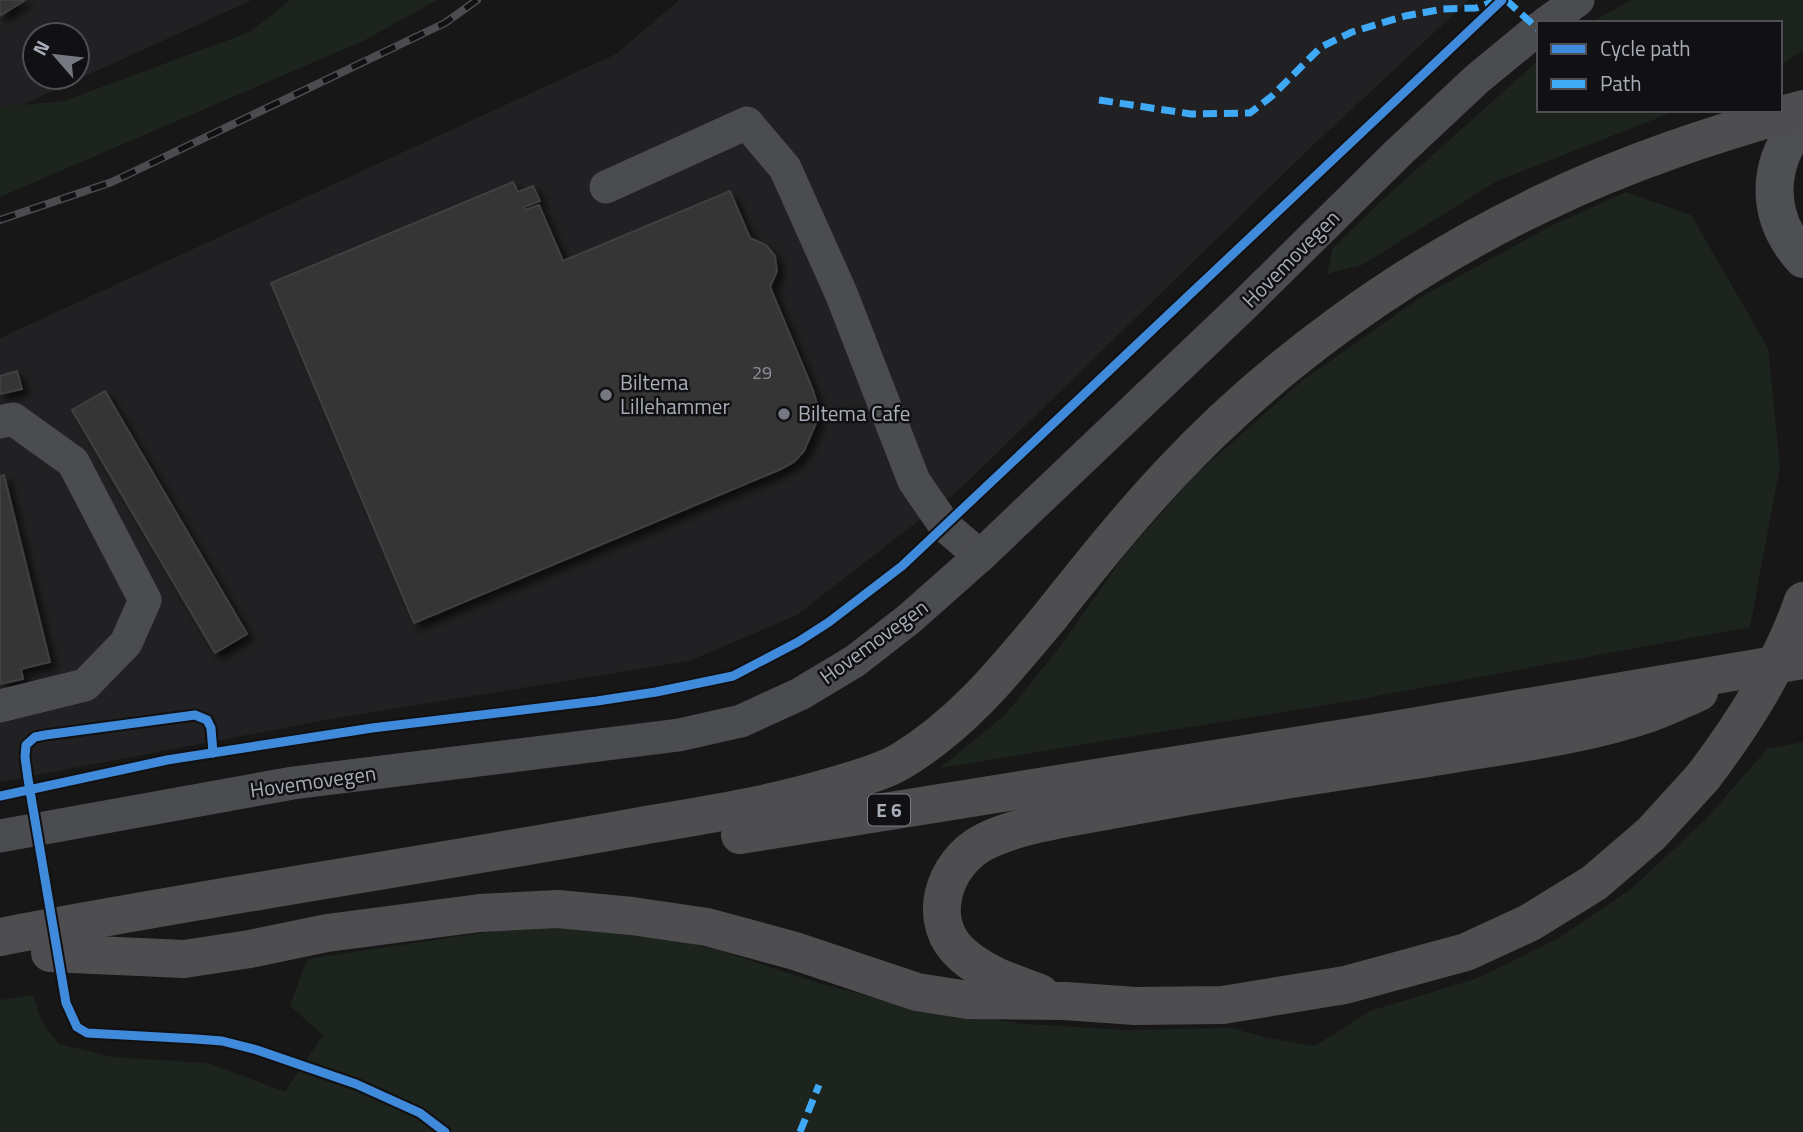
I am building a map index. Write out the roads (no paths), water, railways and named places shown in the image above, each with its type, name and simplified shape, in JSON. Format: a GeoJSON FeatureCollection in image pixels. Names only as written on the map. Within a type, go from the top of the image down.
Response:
{"type":"FeatureCollection","features":[{"type":"Feature","properties":{"kind":"highway"},"geometry":{"type":"LineString","coordinates":[[0,937],[244,892],[565,840],[790,799],[896,764],[935,738],[975,705],[1011,665],[1119,530],[1171,472],[1297,356],[1367,305],[1466,243],[1542,203],[1622,169],[1726,131],[1803,109]]}},
{"type":"Feature","properties":{"kind":"highway"},"geometry":{"type":"LineString","coordinates":[[50,953],[184,959],[341,931],[480,913],[558,909],[707,927],[795,951],[917,992],[968,1000],[1065,1001],[1135,1006],[1223,1005],[1345,985],[1466,952],[1529,923],[1594,883],[1651,834],[1703,777],[1756,701],[1803,601]]}},
{"type":"Feature","properties":{"kind":"highway","name":"E 6"},"geometry":{"type":"LineString","coordinates":[[0,961],[788,827],[1376,733],[1803,660]]}},
{"type":"Feature","properties":{"kind":"highway"},"geometry":{"type":"LineString","coordinates":[[1065,1001],[989,973],[961,955],[951,940],[943,921],[942,903],[946,883],[955,866],[984,841],[1045,824],[1185,796],[1563,736],[1650,713],[1708,688],[1729,671]]}},
{"type":"Feature","properties":{"kind":"main road"},"geometry":{"type":"LineString","coordinates":[[1803,120],[1783,150],[1776,169],[1774,189],[1776,210],[1782,229],[1792,247],[1803,259]]}},
{"type":"Feature","properties":{"kind":"street"},"geometry":{"type":"LineString","coordinates":[[1549,21],[1578,0]]}},
{"type":"Feature","properties":{"kind":"street","name":"Hovemovegen"},"geometry":{"type":"LineString","coordinates":[[0,836],[293,783],[679,735],[741,721],[800,694],[855,661],[909,619],[980,556],[1244,305],[1398,153],[1477,79],[1537,30]]}},
{"type":"Feature","properties":{"kind":"street"},"geometry":{"type":"LineString","coordinates":[[606,187],[747,123],[785,168],[841,293],[914,481],[945,526],[980,556]]}},
{"type":"Feature","properties":{"kind":"street"},"geometry":{"type":"LineString","coordinates":[[0,422],[13,419],[73,462],[145,600],[127,643],[85,685],[0,706]]}},
{"type":"Feature","properties":{"kind":"railway"},"geometry":{"type":"LineString","coordinates":[[0,220],[112,182],[445,23],[477,0]]}},
{"type":"Feature","properties":{"kind":"place","name":"Biltema Lillehammer"},"geometry":{"type":"Point","coordinates":[606,395]}},
{"type":"Feature","properties":{"kind":"place","name":"Biltema Cafe"},"geometry":{"type":"Point","coordinates":[784,414]}}]}
